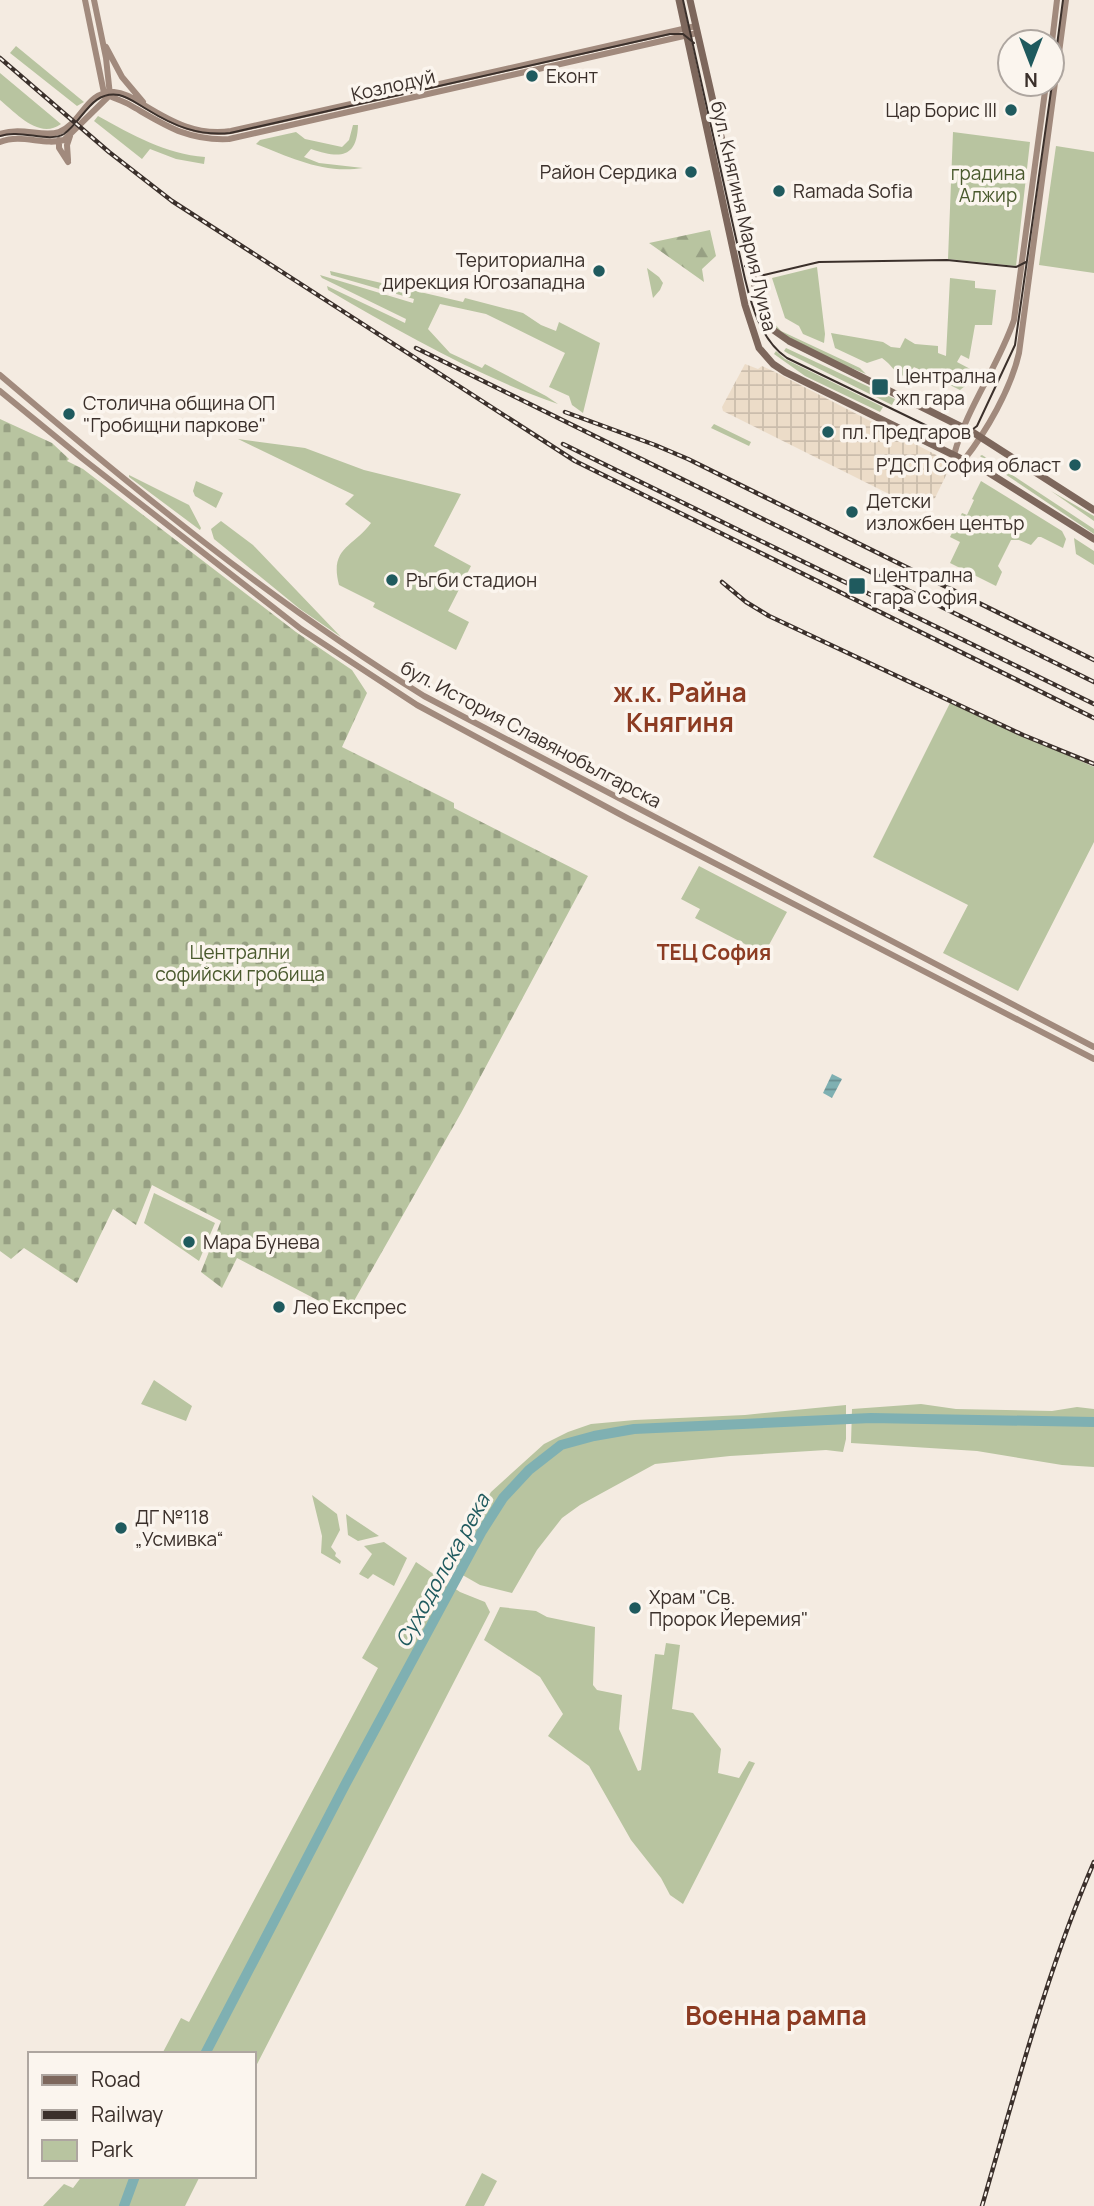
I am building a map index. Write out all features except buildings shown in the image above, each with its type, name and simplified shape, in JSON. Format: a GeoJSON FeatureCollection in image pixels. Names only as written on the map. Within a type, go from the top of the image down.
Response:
{"type":"FeatureCollection","features":[{"type":"Feature","properties":{"kind":"main road"},"geometry":{"type":"LineString","coordinates":[[85,0],[108,94]]}},
{"type":"Feature","properties":{"kind":"main road"},"geometry":{"type":"LineString","coordinates":[[0,142],[17,138],[58,142],[71,135],[103,102],[108,94],[102,39],[94,0]]}},
{"type":"Feature","properties":{"kind":"main road","name":"бул. Княгиня Мария Луиза"},"geometry":{"type":"LineString","coordinates":[[679,0],[745,306],[759,348],[773,364],[802,382],[964,460],[1001,480],[1094,539]]}},
{"type":"Feature","properties":{"kind":"main road","name":"бул. Княгиня Мария Луиза"},"geometry":{"type":"LineString","coordinates":[[690,0],[760,308],[769,327],[789,341],[981,437],[1094,510]]}},
{"type":"Feature","properties":{"kind":"main road"},"geometry":{"type":"LineString","coordinates":[[1054,28],[1057,0]]}},
{"type":"Feature","properties":{"kind":"main road"},"geometry":{"type":"LineString","coordinates":[[964,460],[981,437],[1010,380],[1019,353],[1066,0]]}},
{"type":"Feature","properties":{"kind":"main road","name":"Козлодуй"},"geometry":{"type":"LineString","coordinates":[[108,94],[129,97],[169,120],[194,130],[230,131],[696,30]]}},
{"type":"Feature","properties":{"kind":"main road","name":"Козлодуй"},"geometry":{"type":"LineString","coordinates":[[108,94],[187,136],[229,139],[686,32]]}},
{"type":"Feature","properties":{"kind":"main road"},"geometry":{"type":"LineString","coordinates":[[102,39],[122,77],[149,108]]}},
{"type":"Feature","properties":{"kind":"main road"},"geometry":{"type":"LineString","coordinates":[[71,135],[67,145],[68,162],[61,153],[58,142],[64,129],[90,101],[108,94]]}},
{"type":"Feature","properties":{"kind":"main road"},"geometry":{"type":"LineString","coordinates":[[954,456],[963,427],[1003,348],[1014,320],[1044,98]]}},
{"type":"Feature","properties":{"kind":"main road"},"geometry":{"type":"LineString","coordinates":[[103,102],[119,100]]}},
{"type":"Feature","properties":{"kind":"main road"},"geometry":{"type":"LineString","coordinates":[[0,134],[21,130],[52,134],[64,129]]}},
{"type":"Feature","properties":{"kind":"main road","name":"бул. История Славянобългарска"},"geometry":{"type":"LineString","coordinates":[[0,375],[83,446],[201,539],[333,638],[424,696],[1094,1047]]}},
{"type":"Feature","properties":{"kind":"main road","name":"бул. История Славянобългарска"},"geometry":{"type":"LineString","coordinates":[[0,391],[194,547],[355,666],[464,732],[1094,1059]]}},
{"type":"Feature","properties":{"kind":"main road"},"geometry":{"type":"LineString","coordinates":[[194,547],[201,539]]}},
{"type":"Feature","properties":{"kind":"green space"},"geometry":{"type":"Polygon","coordinates":[[[16,46],[84,102],[77,106],[10,53],[16,46]]]}},
{"type":"Feature","properties":{"kind":"green space"},"geometry":{"type":"Polygon","coordinates":[[[0,73],[61,124],[53,128],[36,127],[13,111],[0,100],[0,73]]]}},
{"type":"Feature","properties":{"kind":"green space"},"geometry":{"type":"Polygon","coordinates":[[[98,116],[163,148],[205,157],[204,164],[176,159],[150,149],[142,159],[94,121],[98,116]]]}},
{"type":"Feature","properties":{"kind":"green space"},"geometry":{"type":"Polygon","coordinates":[[[353,125],[358,125],[357,136],[354,145],[344,154],[311,149],[304,157],[319,163],[363,168],[321,167],[256,144],[260,140],[296,132],[305,139],[342,147],[349,140],[353,125]]]}},
{"type":"Feature","properties":{"kind":"green space","name":"градина Алжир"},"geometry":{"type":"Polygon","coordinates":[[[953,132],[1030,142],[1016,266],[948,259],[953,132]]]}},
{"type":"Feature","properties":{"kind":"green space"},"geometry":{"type":"Polygon","coordinates":[[[1056,146],[1094,152],[1094,273],[1039,265],[1056,146]]]}},
{"type":"Feature","properties":{"kind":"green space"},"geometry":{"type":"Polygon","coordinates":[[[737,163],[762,274],[757,272],[732,164],[737,163]]]}},
{"type":"Feature","properties":{"kind":"green space"},"geometry":{"type":"Polygon","coordinates":[[[710,230],[716,256],[702,269],[704,282],[649,243],[710,230]]]}},
{"type":"Feature","properties":{"kind":"green space"},"geometry":{"type":"Polygon","coordinates":[[[817,267],[824,343],[803,334],[799,326],[785,318],[772,278],[817,267]]]}},
{"type":"Feature","properties":{"kind":"green space"},"geometry":{"type":"Polygon","coordinates":[[[647,268],[663,283],[653,298],[647,268]]]}},
{"type":"Feature","properties":{"kind":"green space"},"geometry":{"type":"Polygon","coordinates":[[[330,271],[463,302],[465,298],[523,313],[556,331],[559,322],[600,343],[583,413],[572,405],[569,396],[549,387],[565,353],[486,314],[440,304],[428,329],[450,353],[482,368],[485,364],[558,404],[469,367],[412,338],[328,290],[327,286],[405,323],[406,319],[320,275],[413,303],[414,299],[331,275],[330,271]]]}},
{"type":"Feature","properties":{"kind":"green space"},"geometry":{"type":"Polygon","coordinates":[[[950,278],[975,281],[975,288],[996,290],[992,325],[975,325],[969,359],[961,355],[957,362],[976,372],[970,382],[960,390],[914,367],[906,377],[882,358],[867,363],[835,348],[831,333],[883,342],[900,348],[905,338],[915,344],[938,346],[938,353],[946,356],[950,278]]]}},
{"type":"Feature","properties":{"kind":"green space"},"geometry":{"type":"Polygon","coordinates":[[[764,284],[774,323],[781,331],[860,368],[866,374],[817,353],[791,339],[774,326],[767,313],[762,289],[764,284]]]}},
{"type":"Feature","properties":{"kind":"green space"},"geometry":{"type":"Polygon","coordinates":[[[786,348],[895,399],[892,405],[789,354],[784,351],[786,348]]]}},
{"type":"Feature","properties":{"kind":"green space"},"geometry":{"type":"Polygon","coordinates":[[[776,351],[785,359],[883,407],[880,412],[805,376],[774,354],[776,351]]]}},
{"type":"Feature","properties":{"kind":"green space","name":"Централни софийски гробища"},"geometry":{"type":"Polygon","coordinates":[[[0,419],[52,443],[69,459],[67,461],[83,469],[296,632],[352,670],[367,693],[342,747],[454,803],[454,808],[588,876],[461,1113],[346,1315],[237,1258],[222,1288],[201,1272],[221,1221],[152,1185],[136,1225],[113,1209],[77,1283],[24,1248],[11,1259],[0,1251],[0,419]]]}},
{"type":"Feature","properties":{"kind":"green space"},"geometry":{"type":"Polygon","coordinates":[[[714,424],[751,442],[749,446],[711,428],[714,424]]]}},
{"type":"Feature","properties":{"kind":"green space"},"geometry":{"type":"Polygon","coordinates":[[[238,439],[305,448],[364,470],[461,494],[434,546],[471,566],[448,611],[469,622],[456,650],[373,607],[375,603],[339,585],[337,563],[340,555],[371,523],[345,504],[354,495],[238,439]]]}},
{"type":"Feature","properties":{"kind":"green space"},"geometry":{"type":"Polygon","coordinates":[[[980,456],[1094,529],[1094,534],[984,460],[980,456]]]}},
{"type":"Feature","properties":{"kind":"green space"},"geometry":{"type":"Polygon","coordinates":[[[129,477],[189,505],[200,530],[129,477]]]}},
{"type":"Feature","properties":{"kind":"green space"},"geometry":{"type":"Polygon","coordinates":[[[196,481],[223,493],[216,508],[195,496],[193,491],[196,481]]]}},
{"type":"Feature","properties":{"kind":"green space"},"geometry":{"type":"Polygon","coordinates":[[[981,481],[1062,531],[1066,539],[1063,548],[1041,537],[1031,545],[1011,540],[998,566],[1002,572],[996,586],[950,563],[960,542],[950,537],[962,513],[967,515],[981,481]]]}},
{"type":"Feature","properties":{"kind":"green space"},"geometry":{"type":"Polygon","coordinates":[[[1051,491],[1094,516],[1094,521],[1051,491]]]}},
{"type":"Feature","properties":{"kind":"green space"},"geometry":{"type":"Polygon","coordinates":[[[221,521],[253,545],[341,637],[300,609],[214,539],[211,529],[221,521]]]}},
{"type":"Feature","properties":{"kind":"green space"},"geometry":{"type":"Polygon","coordinates":[[[1074,538],[1094,551],[1094,565],[1076,554],[1074,538]]]}},
{"type":"Feature","properties":{"kind":"green space"},"geometry":{"type":"Polygon","coordinates":[[[950,703],[1094,767],[1094,842],[1018,991],[943,953],[968,905],[873,857],[950,703]]]}},
{"type":"Feature","properties":{"kind":"green space"},"geometry":{"type":"Polygon","coordinates":[[[699,866],[787,912],[764,954],[695,918],[700,909],[681,899],[699,866]]]}},
{"type":"Feature","properties":{"kind":"green space","name":"Мара Бунева"},"geometry":{"type":"Polygon","coordinates":[[[154,1193],[215,1223],[199,1261],[144,1223],[154,1193]]]}},
{"type":"Feature","properties":{"kind":"green space"},"geometry":{"type":"Polygon","coordinates":[[[154,1380],[192,1406],[186,1421],[141,1404],[154,1380]]]}},
{"type":"Feature","properties":{"kind":"green space"},"geometry":{"type":"Polygon","coordinates":[[[921,1404],[956,1409],[1094,1409],[1094,1467],[1062,1465],[977,1451],[851,1443],[852,1409],[921,1404]]]}},
{"type":"Feature","properties":{"kind":"green space"},"geometry":{"type":"Polygon","coordinates":[[[846,1405],[846,1439],[843,1452],[826,1450],[730,1456],[655,1464],[580,1505],[562,1518],[537,1550],[512,1593],[480,1585],[452,1569],[469,1530],[491,1492],[544,1444],[568,1432],[591,1424],[745,1415],[846,1405]]]}},
{"type":"Feature","properties":{"kind":"green space"},"geometry":{"type":"Polygon","coordinates":[[[312,1495],[337,1514],[340,1530],[331,1547],[341,1561],[340,1564],[321,1553],[322,1536],[312,1495]]]}},
{"type":"Feature","properties":{"kind":"green space"},"geometry":{"type":"Polygon","coordinates":[[[346,1514],[379,1536],[358,1541],[348,1535],[346,1514]]]}},
{"type":"Feature","properties":{"kind":"green space"},"geometry":{"type":"Polygon","coordinates":[[[384,1542],[407,1558],[394,1586],[373,1574],[368,1579],[359,1574],[372,1554],[364,1546],[384,1542]]]}},
{"type":"Feature","properties":{"kind":"green space"},"geometry":{"type":"Polygon","coordinates":[[[416,1562],[460,1592],[485,1602],[490,1612],[256,2066],[256,2052],[163,2052],[181,2018],[189,2022],[378,1668],[362,1658],[416,1562]]]}},
{"type":"Feature","properties":{"kind":"green space"},"geometry":{"type":"Polygon","coordinates":[[[500,1607],[536,1611],[547,1617],[595,1627],[593,1685],[597,1690],[622,1695],[619,1729],[638,1771],[641,1770],[655,1654],[664,1655],[666,1643],[680,1645],[672,1709],[693,1713],[721,1749],[718,1773],[739,1778],[749,1761],[755,1763],[683,1904],[670,1895],[661,1878],[631,1840],[589,1766],[548,1736],[563,1714],[540,1677],[484,1640],[500,1607]]]}},
{"type":"Feature","properties":{"kind":"green space"},"geometry":{"type":"Polygon","coordinates":[[[482,2173],[497,2181],[484,2206],[465,2206],[482,2173]]]}},
{"type":"Feature","properties":{"kind":"green space"},"geometry":{"type":"Polygon","coordinates":[[[80,2178],[199,2178],[185,2206],[43,2206],[64,2184],[73,2188],[80,2178]]]}},
{"type":"Feature","properties":{"kind":"shaded area","name":"пл. Предгаров"},"geometry":{"type":"Polygon","coordinates":[[[745,364],[758,369],[762,366],[775,372],[950,462],[935,498],[926,505],[913,506],[723,411],[722,407],[745,364]]]}},
{"type":"Feature","properties":{"kind":"water"},"geometry":{"type":"Polygon","coordinates":[[[832,1074],[842,1079],[832,1098],[823,1093],[832,1074]]]}},
{"type":"Feature","properties":{"kind":"waterway","name":"Суходолска река"},"geometry":{"type":"LineString","coordinates":[[206,2052],[345,1785],[482,1531],[503,1498],[529,1470],[561,1445],[634,1429],[871,1418],[1094,1422]]}},
{"type":"Feature","properties":{"kind":"waterway","name":"Суходолска река"},"geometry":{"type":"LineString","coordinates":[[124,2206],[134,2178]]}},
{"type":"Feature","properties":{"kind":"tram line"},"geometry":{"type":"LineString","coordinates":[[683,0],[745,279],[755,312],[771,343],[787,358],[950,437],[964,436],[977,426],[1015,345],[1050,98]]}},
{"type":"Feature","properties":{"kind":"tram line"},"geometry":{"type":"LineString","coordinates":[[1059,28],[1063,0]]}},
{"type":"Feature","properties":{"kind":"tram line"},"geometry":{"type":"LineString","coordinates":[[0,136],[16,134],[50,137],[64,134],[94,102],[109,95],[126,97],[167,121],[187,129],[207,133],[230,133],[670,34],[683,34],[694,43]]}},
{"type":"Feature","properties":{"kind":"tram line"},"geometry":{"type":"LineString","coordinates":[[745,266],[752,273],[764,275],[819,262],[947,260],[1016,267],[1026,262]]}},
{"type":"Feature","properties":{"kind":"railway"},"geometry":{"type":"LineString","coordinates":[[0,58],[109,152],[172,201],[575,461],[1094,718]]}},
{"type":"Feature","properties":{"kind":"railway"},"geometry":{"type":"LineString","coordinates":[[416,348],[1094,682]]}},
{"type":"Feature","properties":{"kind":"railway"},"geometry":{"type":"LineString","coordinates":[[565,412],[688,459],[1094,660]]}},
{"type":"Feature","properties":{"kind":"railway"},"geometry":{"type":"LineString","coordinates":[[563,444],[1094,704]]}},
{"type":"Feature","properties":{"kind":"railway"},"geometry":{"type":"LineString","coordinates":[[722,582],[746,602],[769,616],[1023,735],[1094,764]]}},
{"type":"Feature","properties":{"kind":"railway"},"geometry":{"type":"LineString","coordinates":[[982,2206],[1046,1989],[1094,1862]]}},
{"type":"Feature","properties":{"kind":"place","name":"Еконт"},"geometry":{"type":"Point","coordinates":[532,76]}},
{"type":"Feature","properties":{"kind":"place","name":"Цар Борис III"},"geometry":{"type":"Point","coordinates":[1011,110]}},
{"type":"Feature","properties":{"kind":"place","name":"Район Сердика"},"geometry":{"type":"Point","coordinates":[691,172]}},
{"type":"Feature","properties":{"kind":"place","name":"Ramada Sofia"},"geometry":{"type":"Point","coordinates":[779,191]}},
{"type":"Feature","properties":{"kind":"place","name":"Териториална дирекция Югозападна"},"geometry":{"type":"Point","coordinates":[599,271]}},
{"type":"Feature","properties":{"kind":"place","name":"Централна жп гара"},"geometry":{"type":"Point","coordinates":[880,387]}},
{"type":"Feature","properties":{"kind":"place","name":"Столична община ОП \"Гробищни паркове\""},"geometry":{"type":"Point","coordinates":[69,414]}},
{"type":"Feature","properties":{"kind":"place","name":"пл. Предгаров"},"geometry":{"type":"Point","coordinates":[828,432]}},
{"type":"Feature","properties":{"kind":"place","name":"Р'ДСП София област"},"geometry":{"type":"Point","coordinates":[1075,465]}},
{"type":"Feature","properties":{"kind":"place","name":"Детски изложбен център"},"geometry":{"type":"Point","coordinates":[852,512]}},
{"type":"Feature","properties":{"kind":"place","name":"Ръгби стадион"},"geometry":{"type":"Point","coordinates":[392,580]}},
{"type":"Feature","properties":{"kind":"place","name":"Централна гара София"},"geometry":{"type":"Point","coordinates":[857,586]}},
{"type":"Feature","properties":{"kind":"place","name":"Мара Бунева"},"geometry":{"type":"Point","coordinates":[189,1242]}},
{"type":"Feature","properties":{"kind":"place","name":"Лео Експрес"},"geometry":{"type":"Point","coordinates":[279,1307]}},
{"type":"Feature","properties":{"kind":"place","name":"ДГ №118 „Усмивка“"},"geometry":{"type":"Point","coordinates":[121,1528]}},
{"type":"Feature","properties":{"kind":"place","name":"Храм \"Св. Пророк Йеремия\""},"geometry":{"type":"Point","coordinates":[635,1608]}},
{"type":"Feature","properties":{"kind":"district","name":"ж.к. Райна Княгиня"},"geometry":{"type":"Point","coordinates":[680,707]}},
{"type":"Feature","properties":{"kind":"district","name":"ТЕЦ София"},"geometry":{"type":"Point","coordinates":[714,952]}},
{"type":"Feature","properties":{"kind":"district","name":"Военна рампа"},"geometry":{"type":"Point","coordinates":[776,2015]}}]}
